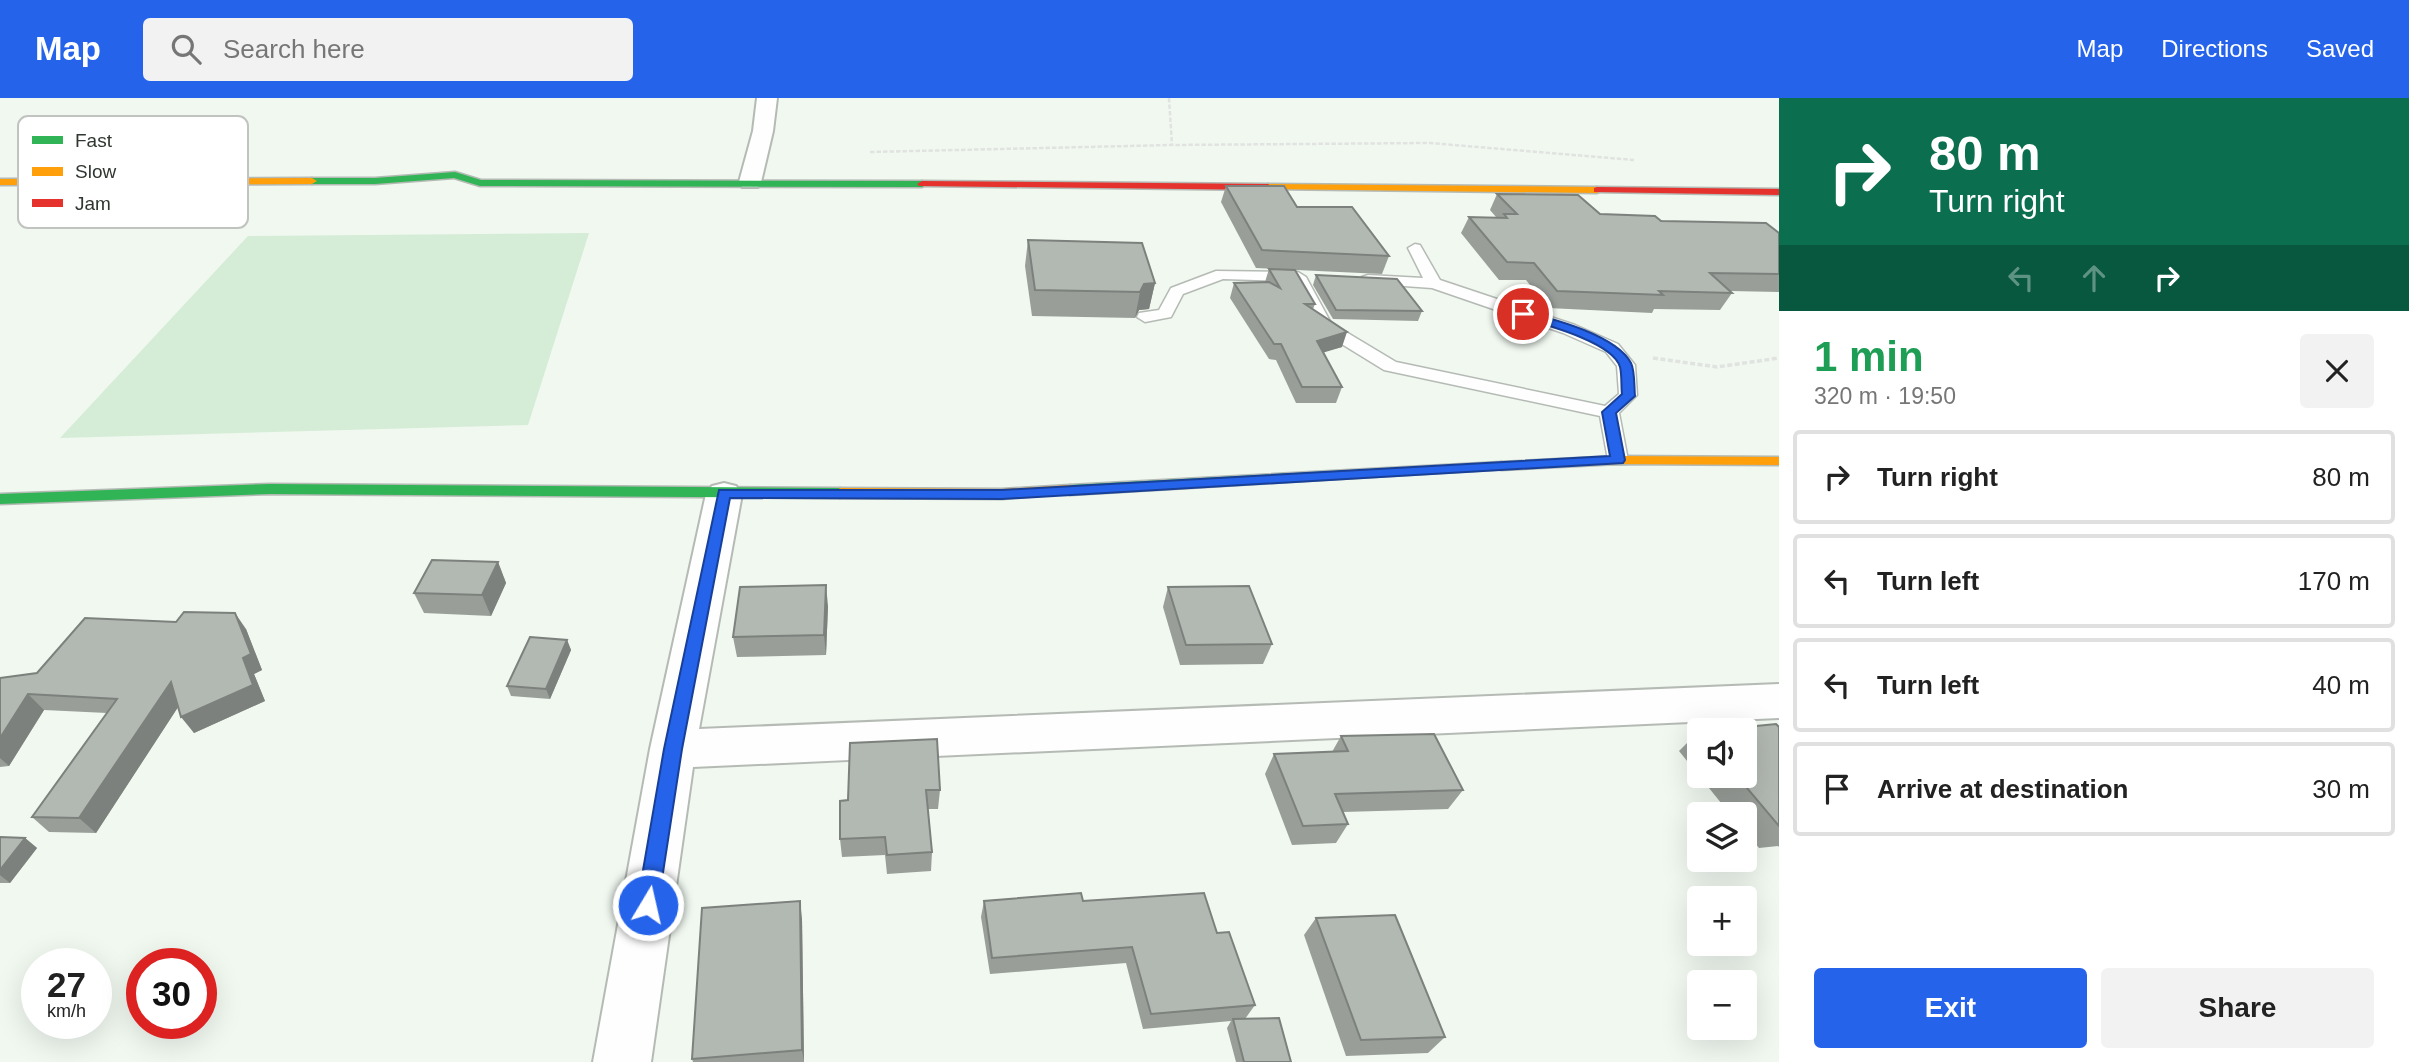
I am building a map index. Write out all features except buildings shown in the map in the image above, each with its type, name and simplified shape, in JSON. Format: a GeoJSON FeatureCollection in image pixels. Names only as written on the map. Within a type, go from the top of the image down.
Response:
{"type":"FeatureCollection","features":[{"type":"Feature","properties":{"kind":"street"},"geometry":{"type":"LineString","coordinates":[[751,182],[767,98]]}},
{"type":"Feature","properties":{"kind":"street"},"geometry":{"type":"LineString","coordinates":[[248,181],[375,181],[454,175],[480,183],[751,182],[1779,192]]}},
{"type":"Feature","properties":{"kind":"street"},"geometry":{"type":"LineString","coordinates":[[0,182],[18,182]]}},
{"type":"Feature","properties":{"kind":"street"},"geometry":{"type":"LineString","coordinates":[[0,499],[270,489],[1002,494],[1618,460],[1779,461]]}},
{"type":"Feature","properties":{"kind":"street"},"geometry":{"type":"LineString","coordinates":[[622,1062],[673,749],[724,494]]}},
{"type":"Feature","properties":{"kind":"street"},"geometry":{"type":"LineString","coordinates":[[673,749],[1779,701]]}},
{"type":"Feature","properties":{"kind":"lane"},"geometry":{"type":"LineString","coordinates":[[1415,248],[1434,283]]}},
{"type":"Feature","properties":{"kind":"lane"},"geometry":{"type":"LineString","coordinates":[[1145,317],[1165,314],[1178,290],[1221,274],[1303,277],[1325,326],[1390,366],[1609,412]]}},
{"type":"Feature","properties":{"kind":"lane"},"geometry":{"type":"LineString","coordinates":[[1352,279],[1434,283],[1569,329],[1612,348],[1626,365],[1628,396],[1609,412]]}},
{"type":"Feature","properties":{"kind":"lane"},"geometry":{"type":"LineString","coordinates":[[1609,412],[1618,460]]}},
{"type":"Feature","properties":{"kind":"path"},"geometry":{"type":"LineString","coordinates":[[1169,98],[1172,145]]}},
{"type":"Feature","properties":{"kind":"path"},"geometry":{"type":"LineString","coordinates":[[868,152],[1172,145],[1430,144],[1645,161]]}},
{"type":"Feature","properties":{"kind":"path"},"geometry":{"type":"LineString","coordinates":[[1612,348],[1665,361],[1717,367],[1779,358]]}},
{"type":"Feature","properties":{"kind":"green space"},"geometry":{"type":"Polygon","coordinates":[[[589,233],[528,425],[60,438],[248,236],[589,233]]]}},
{"type":"Feature","properties":{"kind":"traffic: fast"},"geometry":{"type":"LineString","coordinates":[[312,181],[375,181],[455,175],[480,183],[922,184]]}},
{"type":"Feature","properties":{"kind":"traffic: fast"},"geometry":{"type":"LineString","coordinates":[[1070,490],[1501,466]]}},
{"type":"Feature","properties":{"kind":"traffic: fast"},"geometry":{"type":"LineString","coordinates":[[0,499],[270,489],[840,493]]}},
{"type":"Feature","properties":{"kind":"traffic: slow"},"geometry":{"type":"LineString","coordinates":[[248,181],[312,181]]}},
{"type":"Feature","properties":{"kind":"traffic: slow"},"geometry":{"type":"LineString","coordinates":[[0,182],[18,182]]}},
{"type":"Feature","properties":{"kind":"traffic: slow"},"geometry":{"type":"LineString","coordinates":[[1268,187],[1597,190]]}},
{"type":"Feature","properties":{"kind":"traffic: slow"},"geometry":{"type":"LineString","coordinates":[[1501,466],[1618,460],[1779,461]]}},
{"type":"Feature","properties":{"kind":"traffic: slow"},"geometry":{"type":"LineString","coordinates":[[840,493],[1002,494],[1070,490]]}},
{"type":"Feature","properties":{"kind":"traffic: jam"},"geometry":{"type":"LineString","coordinates":[[922,184],[1268,187]]}},
{"type":"Feature","properties":{"kind":"traffic: jam"},"geometry":{"type":"LineString","coordinates":[[1597,190],[1779,192]]}},
{"type":"Feature","properties":{"kind":"route"},"geometry":{"type":"LineString","coordinates":[[648,905],[673,749],[724,494],[1002,494],[1618,460],[1609,412],[1628,396],[1626,365],[1612,348],[1569,329],[1523,314]]}}]}
